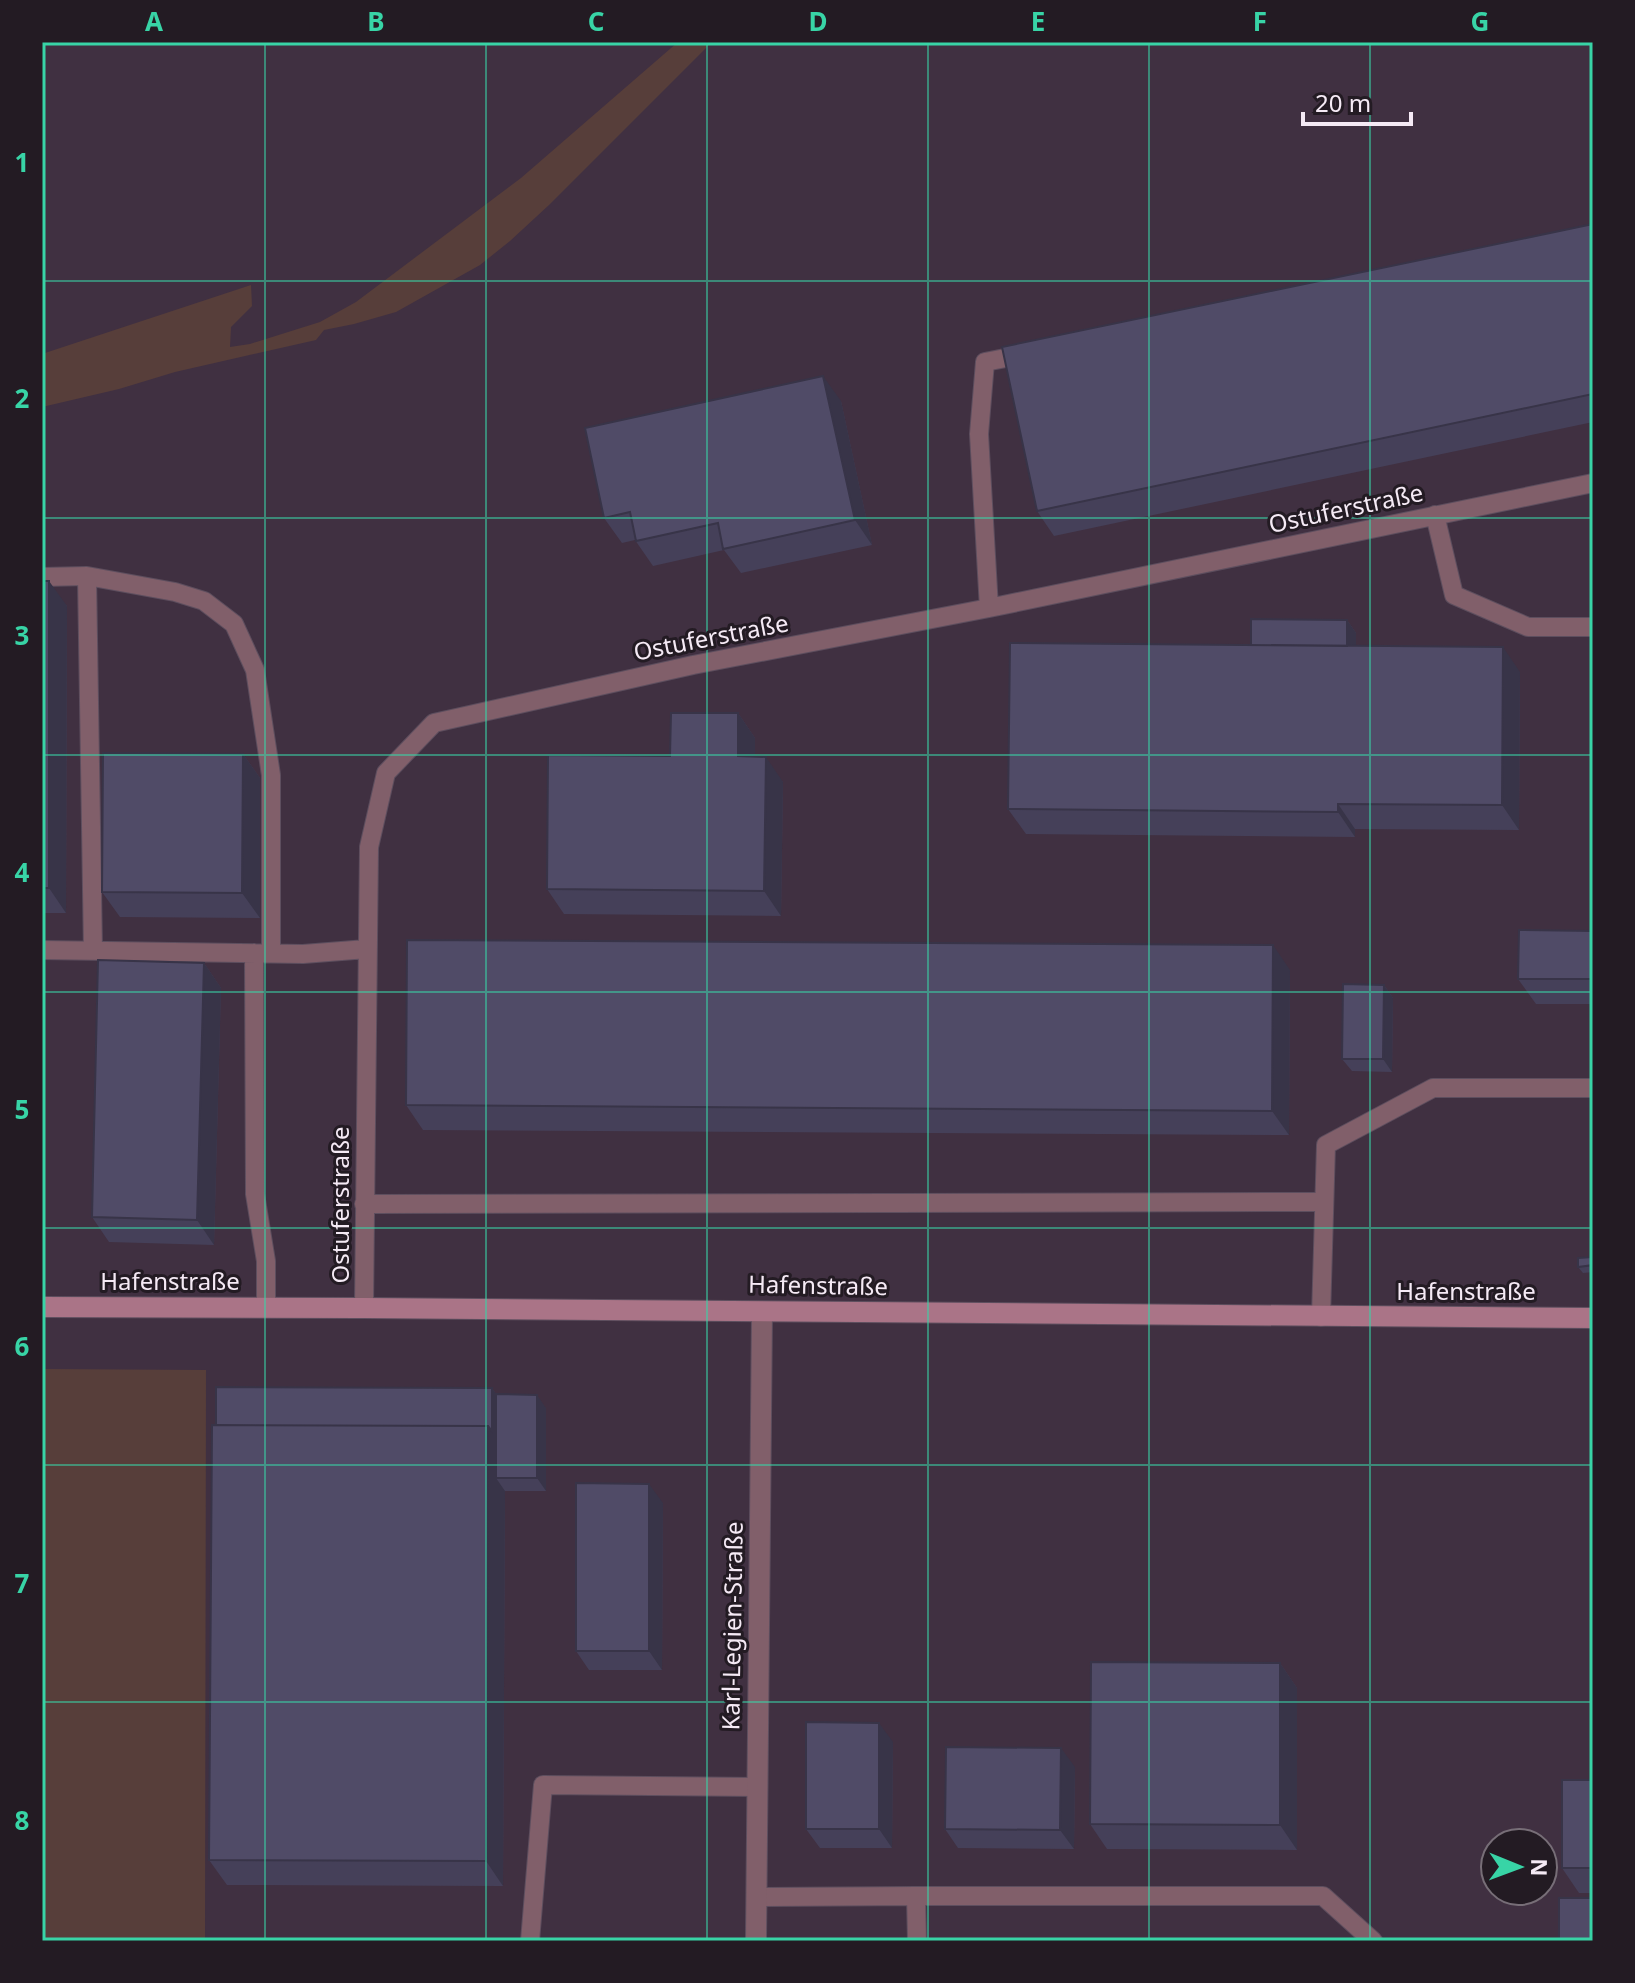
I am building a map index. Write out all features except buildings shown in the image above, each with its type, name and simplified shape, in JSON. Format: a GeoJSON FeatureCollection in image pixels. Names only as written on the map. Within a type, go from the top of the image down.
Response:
{"type":"FeatureCollection","features":[{"type":"Feature","properties":{"kind":"street","name":"Hafenstraße"},"geometry":{"type":"LineString","coordinates":[[42,1307],[1593,1318]]}},
{"type":"Feature","properties":{"kind":"street","name":"Karl-Legien-Straße"},"geometry":{"type":"LineString","coordinates":[[756,1941],[762,1312]]}},
{"type":"Feature","properties":{"kind":"lane"},"geometry":{"type":"LineString","coordinates":[[989,608],[979,434],[985,362],[1047,349]]}},
{"type":"Feature","properties":{"kind":"lane","name":"Ostuferstraße"},"geometry":{"type":"LineString","coordinates":[[364,1308],[369,847],[386,773],[434,723],[693,665],[989,608],[1593,483]]}},
{"type":"Feature","properties":{"kind":"lane"},"geometry":{"type":"LineString","coordinates":[[1435,515],[1454,595],[1528,627],[1593,627]]}},
{"type":"Feature","properties":{"kind":"lane"},"geometry":{"type":"LineString","coordinates":[[87,576],[93,951]]}},
{"type":"Feature","properties":{"kind":"lane"},"geometry":{"type":"LineString","coordinates":[[42,577],[87,576],[175,592],[204,601],[234,624],[255,670],[271,775],[255,1194],[266,1261],[266,1308]]}},
{"type":"Feature","properties":{"kind":"lane"},"geometry":{"type":"LineString","coordinates":[[42,950],[303,954],[367,949]]}},
{"type":"Feature","properties":{"kind":"lane"},"geometry":{"type":"LineString","coordinates":[[1321,1317],[1326,1145],[1433,1088],[1593,1088]]}},
{"type":"Feature","properties":{"kind":"lane"},"geometry":{"type":"LineString","coordinates":[[364,1204],[1324,1202]]}},
{"type":"Feature","properties":{"kind":"lane"},"geometry":{"type":"LineString","coordinates":[[530,1941],[543,1785],[758,1787]]}},
{"type":"Feature","properties":{"kind":"lane"},"geometry":{"type":"LineString","coordinates":[[916,1896],[917,1941]]}},
{"type":"Feature","properties":{"kind":"lane"},"geometry":{"type":"LineString","coordinates":[[756,1897],[1323,1896],[1373,1941]]}},
{"type":"Feature","properties":{"kind":"shaded area"},"geometry":{"type":"Polygon","coordinates":[[[678,42],[712,42],[549,205],[480,265],[396,312],[324,330],[316,340],[175,372],[42,407],[42,354],[251,285],[252,306],[231,327],[230,347],[250,344],[320,322],[356,302],[521,178],[678,42]]]}},
{"type":"Feature","properties":{"kind":"shaded area"},"geometry":{"type":"Polygon","coordinates":[[[42,1369],[206,1370],[205,1941],[42,1941],[42,1369]]]}}]}
